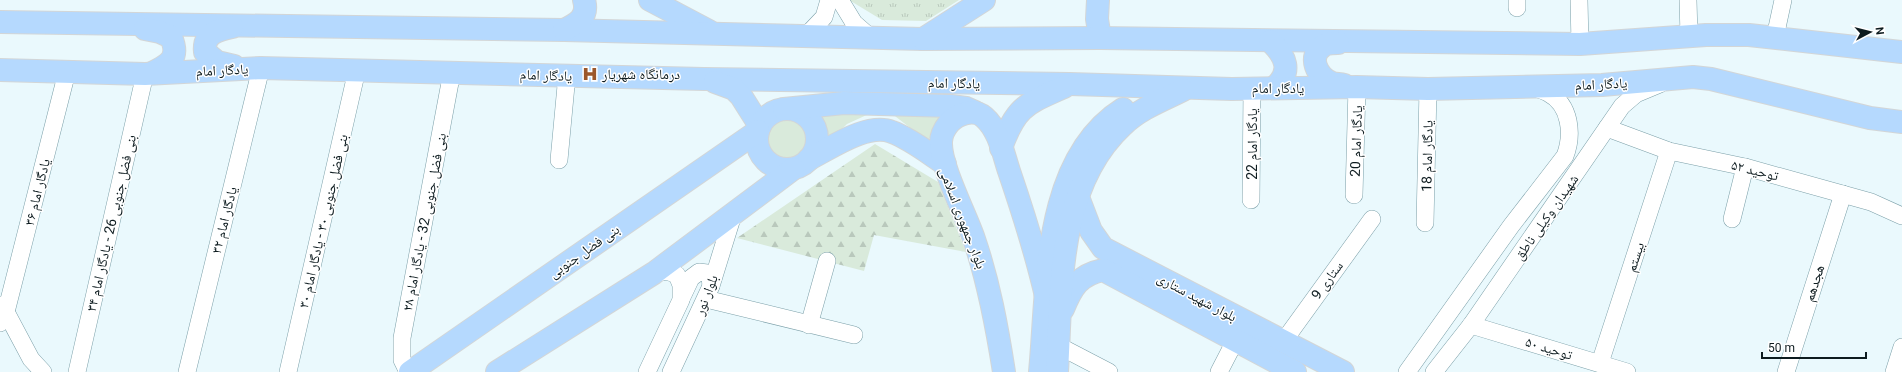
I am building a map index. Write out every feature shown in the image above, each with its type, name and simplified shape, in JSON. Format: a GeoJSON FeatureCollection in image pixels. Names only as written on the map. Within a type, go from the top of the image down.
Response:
{"type":"FeatureCollection","features":[{"type":"Feature","properties":{"kind":"main road"},"geometry":{"type":"LineString","coordinates":[[564,30],[578,24],[586,6],[584,0]]}},
{"type":"Feature","properties":{"kind":"main road"},"geometry":{"type":"LineString","coordinates":[[650,0],[714,34]]}},
{"type":"Feature","properties":{"kind":"main road"},"geometry":{"type":"LineString","coordinates":[[923,39],[984,0]]}},
{"type":"Feature","properties":{"kind":"main road"},"geometry":{"type":"LineString","coordinates":[[1098,0],[1097,19],[1100,38]]}},
{"type":"Feature","properties":{"kind":"main road"},"geometry":{"type":"LineString","coordinates":[[0,22],[564,30],[923,39],[1100,38],[1580,44],[1689,36],[1749,35],[1902,52]]}},
{"type":"Feature","properties":{"kind":"main road"},"geometry":{"type":"LineString","coordinates":[[87,23],[160,32],[171,37],[175,46],[174,55],[170,62],[148,73]]}},
{"type":"Feature","properties":{"kind":"main road"},"geometry":{"type":"LineString","coordinates":[[245,25],[215,31],[209,35],[204,46],[205,52],[216,62],[251,68]]}},
{"type":"Feature","properties":{"kind":"main road"},"geometry":{"type":"LineString","coordinates":[[1270,41],[1280,50],[1285,61],[1286,71],[1283,81],[1274,88]]}},
{"type":"Feature","properties":{"kind":"main road"},"geometry":{"type":"LineString","coordinates":[[1344,42],[1325,45],[1319,49],[1315,55],[1317,70],[1320,75],[1332,83],[1357,87]]}},
{"type":"Feature","properties":{"kind":"main road","name":"یادگار امام"},"geometry":{"type":"LineString","coordinates":[[0,70],[148,73],[251,68],[704,79],[1070,84],[1177,88],[1357,87],[1428,89],[1532,87],[1602,85],[1693,77],[1711,79],[1870,118],[1902,122]]}},
{"type":"Feature","properties":{"kind":"main road"},"geometry":{"type":"LineString","coordinates":[[704,79],[734,89],[741,96],[759,129]]}},
{"type":"Feature","properties":{"kind":"main road"},"geometry":{"type":"LineString","coordinates":[[999,141],[1019,111],[1038,99],[1070,84]]}},
{"type":"Feature","properties":{"kind":"main road"},"geometry":{"type":"LineString","coordinates":[[1058,372],[1064,265],[1070,226],[1078,197],[1089,171],[1102,147],[1124,124],[1177,88]]}},
{"type":"Feature","properties":{"kind":"main road"},"geometry":{"type":"LineString","coordinates":[[1040,372],[1049,250],[1058,209],[1072,172],[1085,145],[1099,127],[1118,112],[1136,101],[1177,88]]}},
{"type":"Feature","properties":{"kind":"main road"},"geometry":{"type":"LineString","coordinates":[[801,164],[783,169],[773,166],[765,160],[759,151],[757,141],[759,129],[768,116],[776,111],[844,103],[951,106],[966,108],[976,112],[987,120],[999,141],[1035,251],[1046,296]]}},
{"type":"Feature","properties":{"kind":"main road"},"geometry":{"type":"LineString","coordinates":[[497,372],[654,273],[801,164],[815,151],[817,141],[814,126],[804,114],[795,110],[784,109]]}},
{"type":"Feature","properties":{"kind":"main road"},"geometry":{"type":"LineString","coordinates":[[945,164],[941,143],[942,136],[949,124],[960,115],[976,112]]}},
{"type":"Feature","properties":{"kind":"main road","name":"بنی فضل جنوبی"},"geometry":{"type":"LineString","coordinates":[[409,372],[759,129]]}},
{"type":"Feature","properties":{"kind":"main road","name":"بلوار جمهوری اسلامی"},"geometry":{"type":"LineString","coordinates":[[801,164],[856,135],[869,131],[886,130],[905,139],[945,164],[974,239],[988,285],[1004,372]]}},
{"type":"Feature","properties":{"kind":"main road","name":"بلوار شهید ستاری"},"geometry":{"type":"LineString","coordinates":[[1078,197],[1091,230],[1103,248],[1343,372]]}},
{"type":"Feature","properties":{"kind":"main road","name":"بلوار شهید ستاری"},"geometry":{"type":"LineString","coordinates":[[1103,248],[1096,249],[1091,254],[1090,261],[1094,266],[1295,372]]}},
{"type":"Feature","properties":{"kind":"main road"},"geometry":{"type":"LineString","coordinates":[[1061,315],[1070,293],[1083,276],[1091,272],[1103,270]]}},
{"type":"Feature","properties":{"kind":"street"},"geometry":{"type":"LineString","coordinates":[[806,36],[824,17],[829,0]]}},
{"type":"Feature","properties":{"kind":"street"},"geometry":{"type":"LineString","coordinates":[[840,0],[854,23],[870,37]]}},
{"type":"Feature","properties":{"kind":"street"},"geometry":{"type":"LineString","coordinates":[[1579,0],[1580,44]]}},
{"type":"Feature","properties":{"kind":"street"},"geometry":{"type":"LineString","coordinates":[[1688,0],[1689,36]]}},
{"type":"Feature","properties":{"kind":"street"},"geometry":{"type":"LineString","coordinates":[[1775,37],[1783,0]]}},
{"type":"Feature","properties":{"kind":"street","name":"یادگار امام ۳۲"},"geometry":{"type":"LineString","coordinates":[[187,372],[251,68]]}},
{"type":"Feature","properties":{"kind":"street","name":"بنی فضل جنوبی ۳۰ - یادگار امام ۳۰"},"geometry":{"type":"LineString","coordinates":[[288,372],[357,70]]}},
{"type":"Feature","properties":{"kind":"street","name":"یادگار امام ۳۶"},"geometry":{"type":"LineString","coordinates":[[2,313],[67,72]]}},
{"type":"Feature","properties":{"kind":"street","name":"بنی فضل جنوبی 32 - یادگار امام ۲۸"},"geometry":{"type":"LineString","coordinates":[[409,372],[402,360],[402,338],[452,72]]}},
{"type":"Feature","properties":{"kind":"street","name":"بنی فضل جنوبی 26 - یادگار امام ۳۴"},"geometry":{"type":"LineString","coordinates":[[77,372],[148,73]]}},
{"type":"Feature","properties":{"kind":"street"},"geometry":{"type":"LineString","coordinates":[[559,160],[567,76]]}},
{"type":"Feature","properties":{"kind":"street","name":"شهیدان وکیلی ناطق"},"geometry":{"type":"LineString","coordinates":[[1434,372],[1471,325],[1622,106],[1636,94],[1670,79]]}},
{"type":"Feature","properties":{"kind":"street","name":"یادگار امام 20"},"geometry":{"type":"LineString","coordinates":[[1354,195],[1357,87]]}},
{"type":"Feature","properties":{"kind":"street","name":"شهیدان وکیلی ناطق"},"geometry":{"type":"LineString","coordinates":[[1407,372],[1511,226],[1565,156],[1570,145],[1570,133],[1565,111],[1549,93],[1532,87]]}},
{"type":"Feature","properties":{"kind":"street","name":"یادگار امام 22"},"geometry":{"type":"LineString","coordinates":[[1251,200],[1252,88]]}},
{"type":"Feature","properties":{"kind":"street","name":"یادگار امام 18"},"geometry":{"type":"LineString","coordinates":[[1425,223],[1428,89]]}},
{"type":"Feature","properties":{"kind":"street","name":"توحید ۵۲"},"geometry":{"type":"LineString","coordinates":[[1607,128],[1669,151],[1746,167],[1871,202],[1902,216]]}},
{"type":"Feature","properties":{"kind":"street","name":"بیستم"},"geometry":{"type":"LineString","coordinates":[[1600,363],[1669,151]]}},
{"type":"Feature","properties":{"kind":"street"},"geometry":{"type":"LineString","coordinates":[[1732,219],[1746,167]]}},
{"type":"Feature","properties":{"kind":"street","name":"هجدهم"},"geometry":{"type":"LineString","coordinates":[[1786,372],[1843,194]]}},
{"type":"Feature","properties":{"kind":"street","name":"بلوار نور"},"geometry":{"type":"LineString","coordinates":[[672,372],[709,292],[733,215]]}},
{"type":"Feature","properties":{"kind":"street","name":"ستاری 9"},"geometry":{"type":"LineString","coordinates":[[1283,342],[1372,218]]}},
{"type":"Feature","properties":{"kind":"street"},"geometry":{"type":"LineString","coordinates":[[809,325],[827,261]]}},
{"type":"Feature","properties":{"kind":"street","name":"بلوار نور"},"geometry":{"type":"LineString","coordinates":[[647,372],[681,300],[681,285],[677,275],[667,271],[654,273]]}},
{"type":"Feature","properties":{"kind":"street"},"geometry":{"type":"LineString","coordinates":[[681,300],[687,283],[691,278],[699,272],[707,273],[710,277],[709,292],[809,325],[854,336]]}},
{"type":"Feature","properties":{"kind":"street"},"geometry":{"type":"LineString","coordinates":[[2,313],[31,359],[43,372]]}},
{"type":"Feature","properties":{"kind":"street","name":"توحید ۵۰"},"geometry":{"type":"LineString","coordinates":[[1471,325],[1627,372]]}},
{"type":"Feature","properties":{"kind":"street"},"geometry":{"type":"LineString","coordinates":[[1219,372],[1235,341]]}},
{"type":"Feature","properties":{"kind":"street"},"geometry":{"type":"LineString","coordinates":[[1059,346],[1109,372]]}},
{"type":"Feature","properties":{"kind":"street"},"geometry":{"type":"LineString","coordinates":[[1894,372],[1902,347]]}},
{"type":"Feature","properties":{"kind":"street"},"geometry":{"type":"LineString","coordinates":[[1417,357],[1419,366],[1426,372]]}},
{"type":"Feature","properties":{"kind":"green space"},"geometry":{"type":"Polygon","coordinates":[[[849,0],[959,0],[926,21],[882,20],[849,0]]]}},
{"type":"Feature","properties":{"kind":"green space"},"geometry":{"type":"Polygon","coordinates":[[[817,112],[871,113],[847,124],[829,142],[826,126],[823,119],[817,112]]]}},
{"type":"Feature","properties":{"kind":"green space"},"geometry":{"type":"Polygon","coordinates":[[[891,113],[946,113],[926,144],[913,130],[891,113]]]}},
{"type":"Feature","properties":{"kind":"green space"},"geometry":{"type":"Polygon","coordinates":[[[787,115],[796,117],[807,126],[812,140],[810,149],[801,160],[787,165],[778,163],[767,154],[762,140],[764,131],[773,120],[787,115]]]}},
{"type":"Feature","properties":{"kind":"green space"},"geometry":{"type":"Polygon","coordinates":[[[875,144],[938,182],[966,252],[874,235],[864,271],[737,238],[875,144]]]}},
{"type":"Feature","properties":{"kind":"place","name":"درمانگاه شهریار"},"geometry":{"type":"Point","coordinates":[590,74]}}]}
